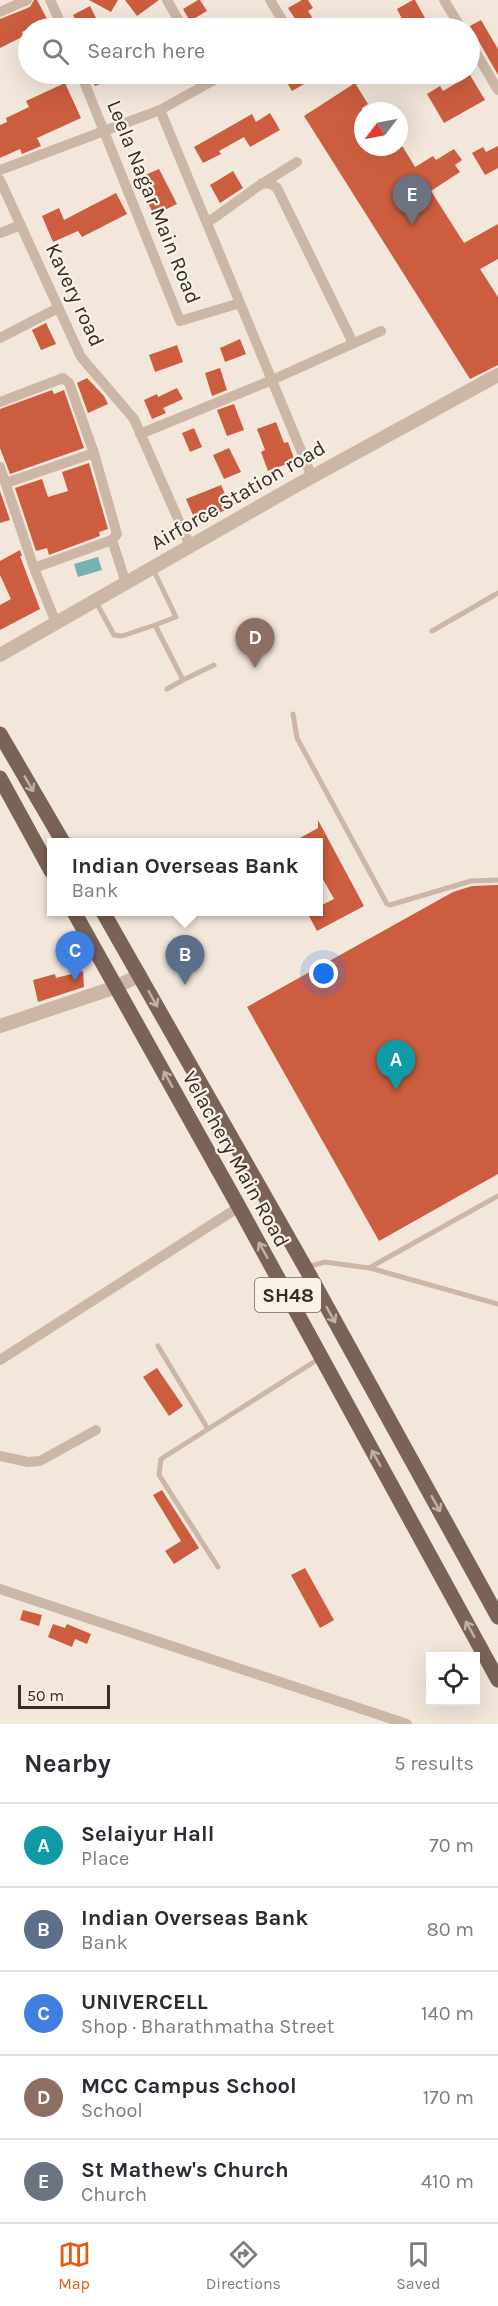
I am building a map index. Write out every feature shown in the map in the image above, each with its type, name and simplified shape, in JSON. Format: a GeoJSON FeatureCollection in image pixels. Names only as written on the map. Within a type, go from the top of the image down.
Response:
{"type":"FeatureCollection","features":[{"type":"Feature","properties":{"kind":"main road"},"geometry":{"type":"LineString","coordinates":[[0,734],[60,838]]}},
{"type":"Feature","properties":{"kind":"main road"},"geometry":{"type":"LineString","coordinates":[[0,778],[47,863]]}},
{"type":"Feature","properties":{"kind":"main road","name":"Velachery Main Road"},"geometry":{"type":"LineString","coordinates":[[76,916],[240,1207],[498,1680]]}},
{"type":"Feature","properties":{"kind":"main road","name":"SH48"},"geometry":{"type":"LineString","coordinates":[[105,916],[305,1267],[498,1617]]}},
{"type":"Feature","properties":{"kind":"street"},"geometry":{"type":"LineString","coordinates":[[0,12],[27,0]]}},
{"type":"Feature","properties":{"kind":"street"},"geometry":{"type":"LineString","coordinates":[[50,0],[58,18]]}},
{"type":"Feature","properties":{"kind":"street"},"geometry":{"type":"LineString","coordinates":[[167,0],[177,18]]}},
{"type":"Feature","properties":{"kind":"street"},"geometry":{"type":"LineString","coordinates":[[444,0],[455,18]]}},
{"type":"Feature","properties":{"kind":"street"},"geometry":{"type":"LineString","coordinates":[[275,2],[282,18]]}},
{"type":"Feature","properties":{"kind":"street"},"geometry":{"type":"LineString","coordinates":[[480,60],[498,90]]}},
{"type":"Feature","properties":{"kind":"street","name":"Leela Nagar Main Road"},"geometry":{"type":"LineString","coordinates":[[85,84],[180,321],[240,303]]}},
{"type":"Feature","properties":{"kind":"street"},"geometry":{"type":"LineString","coordinates":[[0,171],[160,110],[200,84]]}},
{"type":"Feature","properties":{"kind":"street"},"geometry":{"type":"LineString","coordinates":[[160,110],[312,477]]}},
{"type":"Feature","properties":{"kind":"street"},"geometry":{"type":"LineString","coordinates":[[207,223],[262,183],[297,162]]}},
{"type":"Feature","properties":{"kind":"street","name":"Kavery road"},"geometry":{"type":"LineString","coordinates":[[0,180],[81,357],[134,419],[190,546]]}},
{"type":"Feature","properties":{"kind":"street"},"geometry":{"type":"LineString","coordinates":[[262,183],[277,188],[353,343]]}},
{"type":"Feature","properties":{"kind":"street"},"geometry":{"type":"LineString","coordinates":[[0,233],[21,225]]}},
{"type":"Feature","properties":{"kind":"street"},"geometry":{"type":"LineString","coordinates":[[0,338],[58,308]]}},
{"type":"Feature","properties":{"kind":"street"},"geometry":{"type":"LineString","coordinates":[[140,434],[272,380],[381,331]]}},
{"type":"Feature","properties":{"kind":"street","name":"Airforce Station road"},"geometry":{"type":"LineString","coordinates":[[0,655],[312,477],[498,375]]}},
{"type":"Feature","properties":{"kind":"street"},"geometry":{"type":"LineString","coordinates":[[0,402],[63,378],[69,382],[94,453],[117,534],[112,540],[34,568]]}},
{"type":"Feature","properties":{"kind":"street"},"geometry":{"type":"LineString","coordinates":[[6,483],[94,453]]}},
{"type":"Feature","properties":{"kind":"street"},"geometry":{"type":"LineString","coordinates":[[0,467],[34,568],[56,623]]}},
{"type":"Feature","properties":{"kind":"street"},"geometry":{"type":"LineString","coordinates":[[112,540],[126,583]]}},
{"type":"Feature","properties":{"kind":"street"},"geometry":{"type":"LineString","coordinates":[[0,1026],[116,987],[140,975]]}},
{"type":"Feature","properties":{"kind":"street"},"geometry":{"type":"LineString","coordinates":[[0,1360],[240,1207]]}},
{"type":"Feature","properties":{"kind":"street"},"geometry":{"type":"LineString","coordinates":[[0,1456],[28,1462],[40,1461],[96,1430]]}},
{"type":"Feature","properties":{"kind":"street"},"geometry":{"type":"LineString","coordinates":[[0,1589],[407,1724]]}},
{"type":"Feature","properties":{"kind":"lane"},"geometry":{"type":"LineString","coordinates":[[95,601],[114,635],[122,636],[176,617],[153,568]]}},
{"type":"Feature","properties":{"kind":"lane"},"geometry":{"type":"LineString","coordinates":[[432,631],[498,593]]}},
{"type":"Feature","properties":{"kind":"lane"},"geometry":{"type":"LineString","coordinates":[[155,625],[183,680]]}},
{"type":"Feature","properties":{"kind":"lane"},"geometry":{"type":"LineString","coordinates":[[167,689],[214,665]]}},
{"type":"Feature","properties":{"kind":"lane"},"geometry":{"type":"LineString","coordinates":[[293,714],[297,738],[387,904],[471,881],[498,880]]}},
{"type":"Feature","properties":{"kind":"lane"},"geometry":{"type":"LineString","coordinates":[[369,1268],[498,1196]]}},
{"type":"Feature","properties":{"kind":"lane"},"geometry":{"type":"LineString","coordinates":[[305,1267],[325,1262],[369,1268],[498,1304]]}},
{"type":"Feature","properties":{"kind":"lane"},"geometry":{"type":"LineString","coordinates":[[158,1346],[208,1429]]}},
{"type":"Feature","properties":{"kind":"lane"},"geometry":{"type":"LineString","coordinates":[[218,1567],[159,1475],[160,1459],[322,1358]]}},
{"type":"Feature","properties":{"kind":"water"},"geometry":{"type":"Polygon","coordinates":[[[98,557],[102,570],[78,577],[74,564],[98,557]]]}},
{"type":"Feature","properties":{"kind":"building"},"geometry":{"type":"Polygon","coordinates":[[[34,0],[37,0],[46,18],[18,18],[18,39],[0,48],[0,19],[30,7],[34,0]]]}},
{"type":"Feature","properties":{"kind":"building"},"geometry":{"type":"Polygon","coordinates":[[[89,0],[118,0],[111,12],[89,0]]]}},
{"type":"Feature","properties":{"kind":"building"},"geometry":{"type":"Polygon","coordinates":[[[125,0],[159,0],[137,16],[125,0]]]}},
{"type":"Feature","properties":{"kind":"building"},"geometry":{"type":"Polygon","coordinates":[[[200,0],[207,11],[195,18],[188,18],[183,9],[200,0]]]}},
{"type":"Feature","properties":{"kind":"building"},"geometry":{"type":"Polygon","coordinates":[[[302,0],[308,0],[313,8],[308,11],[312,17],[294,18],[288,8],[302,0]]]}},
{"type":"Feature","properties":{"kind":"building"},"geometry":{"type":"Polygon","coordinates":[[[415,0],[425,18],[402,18],[397,9],[415,0]]]}},
{"type":"Feature","properties":{"kind":"building"},"geometry":{"type":"Polygon","coordinates":[[[90,6],[96,18],[75,18],[73,15],[90,6]]]}},
{"type":"Feature","properties":{"kind":"building"},"geometry":{"type":"Polygon","coordinates":[[[480,21],[498,49],[498,75],[480,44],[480,21]]]}},
{"type":"Feature","properties":{"kind":"building"},"geometry":{"type":"Polygon","coordinates":[[[65,84],[81,118],[37,138],[41,146],[22,154],[20,149],[0,158],[0,125],[7,122],[6,118],[29,107],[26,101],[65,84]]]}},
{"type":"Feature","properties":{"kind":"building"},"geometry":{"type":"Polygon","coordinates":[[[288,84],[304,84],[292,91],[288,84]]]}},
{"type":"Feature","properties":{"kind":"building"},"geometry":{"type":"Polygon","coordinates":[[[353,84],[367,102],[354,102],[354,156],[408,155],[415,167],[433,156],[436,160],[454,149],[462,160],[455,165],[460,172],[431,191],[464,243],[498,224],[498,259],[480,269],[498,297],[498,365],[470,379],[304,116],[353,84]]]}},
{"type":"Feature","properties":{"kind":"building"},"geometry":{"type":"Polygon","coordinates":[[[455,84],[475,84],[485,100],[444,123],[427,94],[440,86],[443,91],[455,84]]]}},
{"type":"Feature","properties":{"kind":"building"},"geometry":{"type":"Polygon","coordinates":[[[270,113],[280,130],[250,147],[244,137],[219,151],[221,154],[203,163],[194,147],[252,114],[256,122],[270,113]]]}},
{"type":"Feature","properties":{"kind":"building"},"geometry":{"type":"Polygon","coordinates":[[[498,146],[498,168],[485,175],[472,153],[483,147],[486,152],[498,146]]]}},
{"type":"Feature","properties":{"kind":"building"},"geometry":{"type":"Polygon","coordinates":[[[159,169],[177,204],[154,215],[136,179],[159,169]]]}},
{"type":"Feature","properties":{"kind":"building"},"geometry":{"type":"Polygon","coordinates":[[[233,171],[243,188],[220,203],[210,185],[233,171]]]}},
{"type":"Feature","properties":{"kind":"building"},"geometry":{"type":"Polygon","coordinates":[[[116,193],[127,214],[82,237],[78,231],[53,242],[42,216],[59,208],[64,220],[116,193]]]}},
{"type":"Feature","properties":{"kind":"building"},"geometry":{"type":"Polygon","coordinates":[[[46,323],[56,344],[41,350],[32,330],[46,323]]]}},
{"type":"Feature","properties":{"kind":"building"},"geometry":{"type":"Polygon","coordinates":[[[240,339],[246,354],[225,362],[220,348],[240,339]]]}},
{"type":"Feature","properties":{"kind":"building"},"geometry":{"type":"Polygon","coordinates":[[[177,345],[183,362],[155,372],[149,355],[177,345]]]}},
{"type":"Feature","properties":{"kind":"building"},"geometry":{"type":"Polygon","coordinates":[[[220,368],[227,390],[212,396],[205,373],[220,368]]]}},
{"type":"Feature","properties":{"kind":"building"},"geometry":{"type":"Polygon","coordinates":[[[87,378],[104,396],[108,404],[88,413],[77,383],[87,378]]]}},
{"type":"Feature","properties":{"kind":"building"},"geometry":{"type":"Polygon","coordinates":[[[177,388],[183,399],[163,408],[166,413],[152,419],[144,400],[157,394],[158,397],[177,388]]]}},
{"type":"Feature","properties":{"kind":"building"},"geometry":{"type":"Polygon","coordinates":[[[52,390],[54,394],[64,390],[84,448],[10,474],[0,448],[0,409],[52,390]]]}},
{"type":"Feature","properties":{"kind":"building"},"geometry":{"type":"Polygon","coordinates":[[[234,404],[244,430],[227,436],[217,410],[234,404]]]}},
{"type":"Feature","properties":{"kind":"building"},"geometry":{"type":"Polygon","coordinates":[[[276,422],[284,443],[288,442],[295,461],[268,471],[261,452],[265,450],[257,429],[276,422]]]}},
{"type":"Feature","properties":{"kind":"building"},"geometry":{"type":"Polygon","coordinates":[[[194,428],[202,447],[190,452],[182,433],[194,428]]]}},
{"type":"Feature","properties":{"kind":"building"},"geometry":{"type":"Polygon","coordinates":[[[229,448],[241,472],[224,479],[213,455],[229,448]]]}},
{"type":"Feature","properties":{"kind":"building"},"geometry":{"type":"Polygon","coordinates":[[[89,463],[108,529],[99,532],[100,536],[49,555],[47,548],[36,551],[15,488],[42,479],[48,497],[68,491],[62,472],[89,463]]]}},
{"type":"Feature","properties":{"kind":"building"},"geometry":{"type":"Polygon","coordinates":[[[221,485],[231,508],[196,522],[186,499],[221,485]]]}},
{"type":"Feature","properties":{"kind":"building"},"geometry":{"type":"Polygon","coordinates":[[[0,491],[10,520],[0,523],[0,491]]]}},
{"type":"Feature","properties":{"kind":"building"},"geometry":{"type":"Polygon","coordinates":[[[20,550],[22,556],[20,556],[40,609],[0,630],[0,605],[11,599],[0,575],[0,561],[20,550]]]}},
{"type":"Feature","properties":{"kind":"building"},"geometry":{"type":"Polygon","coordinates":[[[318,820],[364,906],[317,931],[309,916],[323,916],[323,904],[334,899],[323,879],[323,838],[300,838],[318,828],[318,820]]]}},
{"type":"Feature","properties":{"kind":"building"},"geometry":{"type":"Polygon","coordinates":[[[498,885],[498,1174],[379,1241],[247,1007],[453,892],[472,886],[498,885]]]}},
{"type":"Feature","properties":{"kind":"building"},"geometry":{"type":"Polygon","coordinates":[[[83,971],[84,987],[38,1002],[33,980],[55,974],[56,978],[83,971]]]}},
{"type":"Feature","properties":{"kind":"building"},"geometry":{"type":"Polygon","coordinates":[[[157,1368],[183,1406],[169,1416],[143,1377],[157,1368]]]}},
{"type":"Feature","properties":{"kind":"building"},"geometry":{"type":"Polygon","coordinates":[[[162,1490],[199,1548],[174,1564],[165,1551],[181,1541],[153,1495],[162,1490]]]}},
{"type":"Feature","properties":{"kind":"building"},"geometry":{"type":"Polygon","coordinates":[[[305,1568],[334,1620],[320,1628],[291,1575],[305,1568]]]}},
{"type":"Feature","properties":{"kind":"building"},"geometry":{"type":"Polygon","coordinates":[[[23,1610],[42,1615],[39,1626],[20,1620],[23,1610]]]}},
{"type":"Feature","properties":{"kind":"building"},"geometry":{"type":"Polygon","coordinates":[[[53,1624],[65,1628],[67,1624],[91,1634],[87,1644],[75,1639],[72,1647],[48,1637],[53,1624]]]}},
{"type":"Feature","properties":{"kind":"place","name":"St Mathew's Church"},"geometry":{"type":"Point","coordinates":[412,225]}},
{"type":"Feature","properties":{"kind":"place","name":"MCC Campus School"},"geometry":{"type":"Point","coordinates":[255,668]}},
{"type":"Feature","properties":{"kind":"place","name":"UNIVERCELL"},"geometry":{"type":"Point","coordinates":[75,981]}},
{"type":"Feature","properties":{"kind":"place","name":"Indian Overseas Bank"},"geometry":{"type":"Point","coordinates":[185,985]}},
{"type":"Feature","properties":{"kind":"place","name":"Selaiyur Hall"},"geometry":{"type":"Point","coordinates":[396,1090]}}]}
